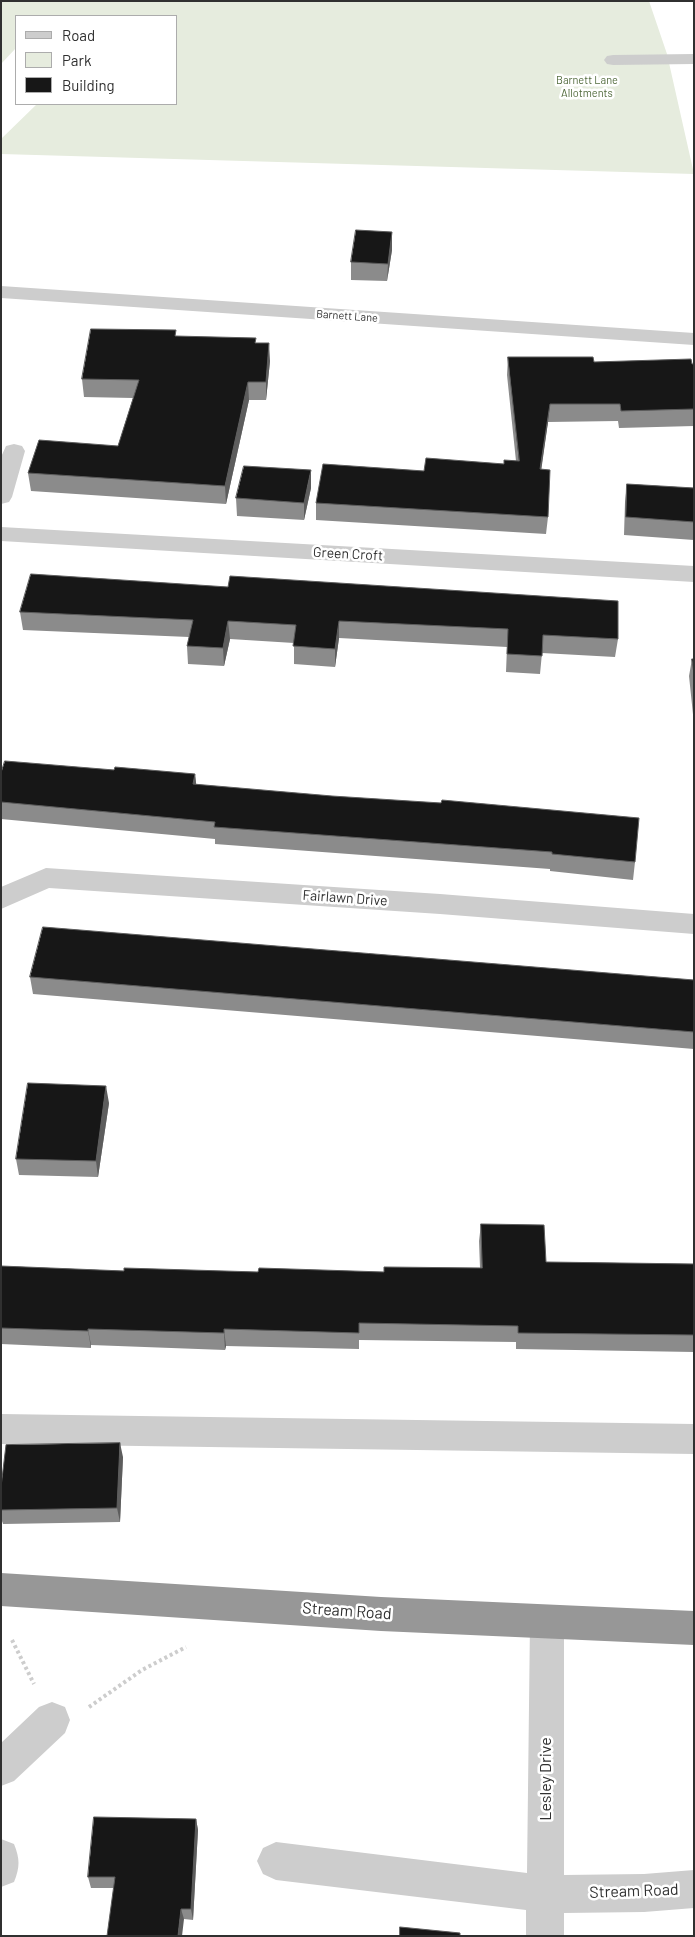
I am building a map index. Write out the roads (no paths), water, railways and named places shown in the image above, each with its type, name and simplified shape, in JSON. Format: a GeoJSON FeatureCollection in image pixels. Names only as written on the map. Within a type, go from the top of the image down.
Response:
{"type":"FeatureCollection","features":[{"type":"Feature","properties":{"kind":"highway","name":"Stream Road"},"geometry":{"type":"LineString","coordinates":[[1,1589],[381,1614],[694,1628]]}},
{"type":"Feature","properties":{"kind":"street"},"geometry":{"type":"LineString","coordinates":[[613,60],[694,59]]}},
{"type":"Feature","properties":{"kind":"street","name":"Barnett Lane"},"geometry":{"type":"LineString","coordinates":[[1,292],[694,339]]}},
{"type":"Feature","properties":{"kind":"street"},"geometry":{"type":"LineString","coordinates":[[1,496],[14,451]]}},
{"type":"Feature","properties":{"kind":"street","name":"Green Croft"},"geometry":{"type":"LineString","coordinates":[[1,534],[694,574]]}},
{"type":"Feature","properties":{"kind":"street","name":"Fairlawn Drive"},"geometry":{"type":"LineString","coordinates":[[1,899],[46,878],[440,904],[694,924]]}},
{"type":"Feature","properties":{"kind":"street"},"geometry":{"type":"LineString","coordinates":[[1,1429],[694,1439]]}},
{"type":"Feature","properties":{"kind":"street","name":"Lesley Drive"},"geometry":{"type":"LineString","coordinates":[[546,1936],[547,1622]]}},
{"type":"Feature","properties":{"kind":"street"},"geometry":{"type":"LineString","coordinates":[[1,1768],[52,1720]]}},
{"type":"Feature","properties":{"kind":"street"},"geometry":{"type":"LineString","coordinates":[[1,1856],[1,1869]]}},
{"type":"Feature","properties":{"kind":"street","name":"Stream Road"},"geometry":{"type":"LineString","coordinates":[[276,1861],[546,1894],[644,1893],[694,1889]]}},
{"type":"Feature","properties":{"kind":"park label","name":"Barnett Lane Allotments"},"geometry":{"type":"Point","coordinates":[587,86]}}]}
